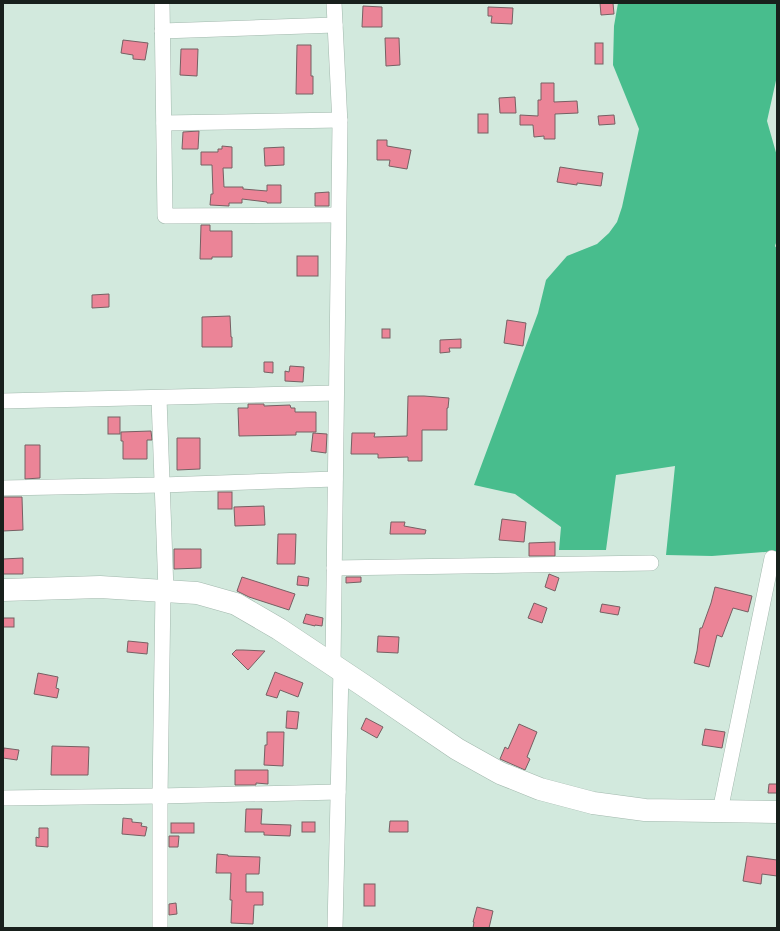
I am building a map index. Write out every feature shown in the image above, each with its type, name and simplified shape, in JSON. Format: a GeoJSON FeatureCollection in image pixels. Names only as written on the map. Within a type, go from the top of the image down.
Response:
{"type":"FeatureCollection","features":[{"type":"Feature","properties":{"kind":"highway"},"geometry":{"type":"LineString","coordinates":[[3,590],[100,587],[197,593],[236,604],[279,629],[337,667],[457,749],[500,773],[540,789],[593,803],[645,810],[777,812]]}},
{"type":"Feature","properties":{"kind":"street"},"geometry":{"type":"LineString","coordinates":[[162,3],[165,216],[338,215]]}},
{"type":"Feature","properties":{"kind":"street"},"geometry":{"type":"LineString","coordinates":[[334,3],[340,120],[334,568],[337,667],[338,792],[336,928]]}},
{"type":"Feature","properties":{"kind":"street"},"geometry":{"type":"LineString","coordinates":[[162,31],[335,25]]}},
{"type":"Feature","properties":{"kind":"street"},"geometry":{"type":"LineString","coordinates":[[164,123],[340,120]]}},
{"type":"Feature","properties":{"kind":"street"},"geometry":{"type":"LineString","coordinates":[[3,401],[336,394]]}},
{"type":"Feature","properties":{"kind":"street"},"geometry":{"type":"LineString","coordinates":[[159,398],[164,591],[160,796],[160,928]]}},
{"type":"Feature","properties":{"kind":"street"},"geometry":{"type":"LineString","coordinates":[[3,488],[162,485],[335,479]]}},
{"type":"Feature","properties":{"kind":"street"},"geometry":{"type":"LineString","coordinates":[[720,811],[772,558]]}},
{"type":"Feature","properties":{"kind":"street"},"geometry":{"type":"LineString","coordinates":[[334,568],[651,563]]}},
{"type":"Feature","properties":{"kind":"street"},"geometry":{"type":"LineString","coordinates":[[3,798],[338,792]]}},
{"type":"Feature","properties":{"kind":"green space"},"geometry":{"type":"Polygon","coordinates":[[[618,3],[777,3],[777,76],[767,121],[777,156],[777,240],[775,246],[777,249],[777,551],[712,556],[666,555],[675,466],[616,475],[606,550],[559,550],[561,527],[515,494],[474,485],[538,313],[546,280],[567,256],[597,244],[609,233],[617,222],[622,207],[639,129],[613,65],[614,26],[618,3]]]}},
{"type":"Feature","properties":{"kind":"building"},"geometry":{"type":"Polygon","coordinates":[[[600,3],[613,3],[614,14],[601,15],[600,3]]]}},
{"type":"Feature","properties":{"kind":"building"},"geometry":{"type":"Polygon","coordinates":[[[363,6],[382,7],[382,27],[362,27],[363,6]]]}},
{"type":"Feature","properties":{"kind":"building"},"geometry":{"type":"Polygon","coordinates":[[[488,7],[513,8],[512,24],[491,23],[492,16],[488,16],[488,7]]]}},
{"type":"Feature","properties":{"kind":"building"},"geometry":{"type":"Polygon","coordinates":[[[385,38],[399,38],[400,65],[386,66],[385,38]]]}},
{"type":"Feature","properties":{"kind":"building"},"geometry":{"type":"Polygon","coordinates":[[[123,40],[148,43],[145,60],[133,59],[133,55],[121,53],[123,40]]]}},
{"type":"Feature","properties":{"kind":"building"},"geometry":{"type":"Polygon","coordinates":[[[595,43],[603,43],[603,64],[595,64],[595,43]]]}},
{"type":"Feature","properties":{"kind":"building"},"geometry":{"type":"Polygon","coordinates":[[[297,45],[311,45],[311,76],[313,76],[313,94],[296,94],[297,45]]]}},
{"type":"Feature","properties":{"kind":"building"},"geometry":{"type":"Polygon","coordinates":[[[181,49],[198,49],[197,76],[180,75],[181,49]]]}},
{"type":"Feature","properties":{"kind":"building"},"geometry":{"type":"Polygon","coordinates":[[[541,83],[554,83],[554,102],[577,101],[578,113],[555,114],[555,139],[544,139],[544,136],[534,137],[533,125],[520,125],[520,115],[538,116],[538,100],[541,100],[541,83]]]}},
{"type":"Feature","properties":{"kind":"building"},"geometry":{"type":"Polygon","coordinates":[[[515,97],[516,113],[500,113],[499,98],[515,97]]]}},
{"type":"Feature","properties":{"kind":"building"},"geometry":{"type":"Polygon","coordinates":[[[478,114],[488,114],[488,133],[478,133],[478,114]]]}},
{"type":"Feature","properties":{"kind":"building"},"geometry":{"type":"Polygon","coordinates":[[[614,115],[615,124],[599,125],[598,116],[614,115]]]}},
{"type":"Feature","properties":{"kind":"building"},"geometry":{"type":"Polygon","coordinates":[[[199,131],[198,149],[182,149],[183,132],[199,131]]]}},
{"type":"Feature","properties":{"kind":"building"},"geometry":{"type":"Polygon","coordinates":[[[377,140],[387,140],[387,146],[411,150],[407,169],[389,166],[390,160],[377,160],[377,140]]]}},
{"type":"Feature","properties":{"kind":"building"},"geometry":{"type":"Polygon","coordinates":[[[222,146],[232,147],[232,168],[223,168],[224,187],[243,187],[243,189],[267,191],[267,185],[281,185],[281,203],[267,203],[242,199],[242,203],[229,203],[229,206],[210,205],[211,194],[213,194],[212,165],[201,165],[201,152],[218,152],[218,149],[222,149],[222,146]]]}},
{"type":"Feature","properties":{"kind":"building"},"geometry":{"type":"Polygon","coordinates":[[[284,147],[284,165],[265,166],[264,148],[284,147]]]}},
{"type":"Feature","properties":{"kind":"building"},"geometry":{"type":"Polygon","coordinates":[[[560,167],[603,173],[601,186],[557,182],[560,167]]]}},
{"type":"Feature","properties":{"kind":"building"},"geometry":{"type":"Polygon","coordinates":[[[329,192],[329,206],[315,206],[315,193],[329,192]]]}},
{"type":"Feature","properties":{"kind":"building"},"geometry":{"type":"Polygon","coordinates":[[[201,225],[210,225],[210,231],[232,231],[232,257],[212,257],[212,259],[200,259],[201,225]]]}},
{"type":"Feature","properties":{"kind":"building"},"geometry":{"type":"Polygon","coordinates":[[[297,256],[318,256],[318,276],[297,276],[297,256]]]}},
{"type":"Feature","properties":{"kind":"building"},"geometry":{"type":"Polygon","coordinates":[[[109,294],[109,307],[92,308],[92,295],[109,294]]]}},
{"type":"Feature","properties":{"kind":"building"},"geometry":{"type":"Polygon","coordinates":[[[230,316],[232,347],[202,347],[202,317],[230,316]]]}},
{"type":"Feature","properties":{"kind":"building"},"geometry":{"type":"Polygon","coordinates":[[[507,320],[526,323],[523,346],[504,343],[507,320]]]}},
{"type":"Feature","properties":{"kind":"building"},"geometry":{"type":"Polygon","coordinates":[[[382,329],[390,329],[390,338],[382,338],[382,329]]]}},
{"type":"Feature","properties":{"kind":"building"},"geometry":{"type":"Polygon","coordinates":[[[461,339],[461,348],[449,348],[450,352],[440,353],[440,340],[461,339]]]}},
{"type":"Feature","properties":{"kind":"building"},"geometry":{"type":"Polygon","coordinates":[[[264,362],[273,362],[273,373],[264,372],[264,362]]]}},
{"type":"Feature","properties":{"kind":"building"},"geometry":{"type":"Polygon","coordinates":[[[290,366],[304,367],[303,382],[285,381],[285,371],[289,372],[290,366]]]}},
{"type":"Feature","properties":{"kind":"building"},"geometry":{"type":"Polygon","coordinates":[[[408,396],[449,398],[447,408],[447,430],[422,430],[422,461],[408,461],[408,457],[378,458],[378,454],[351,454],[352,433],[375,433],[374,437],[407,436],[408,396]]]}},
{"type":"Feature","properties":{"kind":"building"},"geometry":{"type":"Polygon","coordinates":[[[248,404],[264,404],[264,406],[290,405],[291,408],[295,408],[295,412],[316,412],[316,432],[296,432],[296,435],[239,436],[238,408],[248,408],[248,404]]]}},
{"type":"Feature","properties":{"kind":"building"},"geometry":{"type":"Polygon","coordinates":[[[108,417],[120,417],[120,434],[108,434],[108,417]]]}},
{"type":"Feature","properties":{"kind":"building"},"geometry":{"type":"Polygon","coordinates":[[[151,431],[152,440],[147,440],[147,459],[123,459],[123,441],[121,441],[121,432],[151,431]]]}},
{"type":"Feature","properties":{"kind":"building"},"geometry":{"type":"Polygon","coordinates":[[[313,433],[327,434],[326,453],[311,451],[313,433]]]}},
{"type":"Feature","properties":{"kind":"building"},"geometry":{"type":"Polygon","coordinates":[[[177,438],[200,438],[200,469],[177,470],[177,438]]]}},
{"type":"Feature","properties":{"kind":"building"},"geometry":{"type":"Polygon","coordinates":[[[25,445],[40,445],[40,478],[25,479],[25,445]]]}},
{"type":"Feature","properties":{"kind":"building"},"geometry":{"type":"Polygon","coordinates":[[[218,492],[232,492],[232,509],[218,509],[218,492]]]}},
{"type":"Feature","properties":{"kind":"building"},"geometry":{"type":"Polygon","coordinates":[[[3,497],[22,497],[23,530],[3,531],[3,497]]]}},
{"type":"Feature","properties":{"kind":"building"},"geometry":{"type":"Polygon","coordinates":[[[264,506],[265,525],[235,526],[234,507],[264,506]]]}},
{"type":"Feature","properties":{"kind":"building"},"geometry":{"type":"Polygon","coordinates":[[[502,519],[526,522],[524,542],[499,540],[502,519]]]}},
{"type":"Feature","properties":{"kind":"building"},"geometry":{"type":"Polygon","coordinates":[[[391,522],[405,522],[404,526],[426,530],[425,534],[390,534],[391,522]]]}},
{"type":"Feature","properties":{"kind":"building"},"geometry":{"type":"Polygon","coordinates":[[[278,534],[296,534],[295,564],[277,564],[278,534]]]}},
{"type":"Feature","properties":{"kind":"building"},"geometry":{"type":"Polygon","coordinates":[[[555,542],[555,556],[529,556],[529,543],[555,542]]]}},
{"type":"Feature","properties":{"kind":"building"},"geometry":{"type":"Polygon","coordinates":[[[174,549],[201,549],[201,568],[174,569],[174,549]]]}},
{"type":"Feature","properties":{"kind":"building"},"geometry":{"type":"Polygon","coordinates":[[[23,558],[23,574],[3,574],[3,559],[23,558]]]}},
{"type":"Feature","properties":{"kind":"building"},"geometry":{"type":"Polygon","coordinates":[[[549,574],[559,578],[555,591],[545,587],[549,574]]]}},
{"type":"Feature","properties":{"kind":"building"},"geometry":{"type":"Polygon","coordinates":[[[298,576],[309,578],[308,586],[297,585],[298,576]]]}},
{"type":"Feature","properties":{"kind":"building"},"geometry":{"type":"Polygon","coordinates":[[[242,577],[295,594],[289,610],[249,597],[237,591],[242,577]]]}},
{"type":"Feature","properties":{"kind":"building"},"geometry":{"type":"Polygon","coordinates":[[[346,577],[361,577],[361,582],[346,583],[346,577]]]}},
{"type":"Feature","properties":{"kind":"building"},"geometry":{"type":"Polygon","coordinates":[[[715,587],[752,596],[748,612],[733,608],[722,637],[717,635],[709,667],[694,663],[700,628],[702,628],[715,587]]]}},
{"type":"Feature","properties":{"kind":"building"},"geometry":{"type":"Polygon","coordinates":[[[534,603],[547,608],[542,623],[528,618],[534,603]]]}},
{"type":"Feature","properties":{"kind":"building"},"geometry":{"type":"Polygon","coordinates":[[[602,604],[620,607],[618,615],[600,612],[602,604]]]}},
{"type":"Feature","properties":{"kind":"building"},"geometry":{"type":"Polygon","coordinates":[[[306,614],[323,618],[322,626],[303,623],[306,614]]]}},
{"type":"Feature","properties":{"kind":"building"},"geometry":{"type":"Polygon","coordinates":[[[3,618],[14,618],[14,627],[3,627],[3,618]]]}},
{"type":"Feature","properties":{"kind":"building"},"geometry":{"type":"Polygon","coordinates":[[[378,636],[399,637],[398,653],[377,652],[378,636]]]}},
{"type":"Feature","properties":{"kind":"building"},"geometry":{"type":"Polygon","coordinates":[[[128,641],[148,643],[147,654],[127,652],[128,641]]]}},
{"type":"Feature","properties":{"kind":"building"},"geometry":{"type":"Polygon","coordinates":[[[236,650],[265,651],[248,670],[232,654],[236,650]]]}},
{"type":"Feature","properties":{"kind":"building"},"geometry":{"type":"Polygon","coordinates":[[[275,672],[303,683],[298,697],[280,690],[277,698],[266,695],[275,672]]]}},
{"type":"Feature","properties":{"kind":"building"},"geometry":{"type":"Polygon","coordinates":[[[38,673],[58,677],[56,688],[59,689],[57,698],[34,694],[38,673]]]}},
{"type":"Feature","properties":{"kind":"building"},"geometry":{"type":"Polygon","coordinates":[[[287,711],[299,712],[297,729],[286,728],[287,711]]]}},
{"type":"Feature","properties":{"kind":"building"},"geometry":{"type":"Polygon","coordinates":[[[366,718],[383,727],[377,738],[361,729],[366,718]]]}},
{"type":"Feature","properties":{"kind":"building"},"geometry":{"type":"Polygon","coordinates":[[[519,724],[537,732],[527,757],[530,759],[525,770],[500,759],[505,747],[508,749],[519,724]]]}},
{"type":"Feature","properties":{"kind":"building"},"geometry":{"type":"Polygon","coordinates":[[[705,729],[725,732],[722,748],[702,745],[705,729]]]}},
{"type":"Feature","properties":{"kind":"building"},"geometry":{"type":"Polygon","coordinates":[[[267,732],[284,732],[283,766],[264,765],[267,732]]]}},
{"type":"Feature","properties":{"kind":"building"},"geometry":{"type":"Polygon","coordinates":[[[52,746],[89,747],[88,775],[51,775],[52,746]]]}},
{"type":"Feature","properties":{"kind":"building"},"geometry":{"type":"Polygon","coordinates":[[[4,748],[19,750],[17,760],[3,758],[4,748]]]}},
{"type":"Feature","properties":{"kind":"building"},"geometry":{"type":"Polygon","coordinates":[[[235,770],[268,770],[268,784],[256,783],[256,785],[235,785],[235,770]]]}},
{"type":"Feature","properties":{"kind":"building"},"geometry":{"type":"Polygon","coordinates":[[[769,784],[777,784],[777,793],[768,793],[769,784]]]}},
{"type":"Feature","properties":{"kind":"building"},"geometry":{"type":"Polygon","coordinates":[[[246,809],[262,809],[261,824],[291,825],[290,836],[264,835],[264,832],[245,832],[246,809]]]}},
{"type":"Feature","properties":{"kind":"building"},"geometry":{"type":"Polygon","coordinates":[[[123,818],[132,819],[132,822],[142,823],[141,826],[147,827],[145,836],[122,834],[123,818]]]}},
{"type":"Feature","properties":{"kind":"building"},"geometry":{"type":"Polygon","coordinates":[[[390,821],[408,821],[408,832],[389,832],[390,821]]]}},
{"type":"Feature","properties":{"kind":"building"},"geometry":{"type":"Polygon","coordinates":[[[302,822],[315,822],[315,832],[302,832],[302,822]]]}},
{"type":"Feature","properties":{"kind":"building"},"geometry":{"type":"Polygon","coordinates":[[[171,823],[194,823],[194,833],[171,833],[171,823]]]}},
{"type":"Feature","properties":{"kind":"building"},"geometry":{"type":"Polygon","coordinates":[[[39,828],[48,828],[48,847],[36,846],[36,837],[39,838],[39,828]]]}},
{"type":"Feature","properties":{"kind":"building"},"geometry":{"type":"Polygon","coordinates":[[[169,836],[179,836],[178,847],[169,847],[169,836]]]}},
{"type":"Feature","properties":{"kind":"building"},"geometry":{"type":"Polygon","coordinates":[[[217,854],[228,856],[260,857],[259,874],[246,874],[246,892],[263,892],[263,905],[254,905],[253,924],[231,923],[231,873],[216,873],[217,854]]]}},
{"type":"Feature","properties":{"kind":"building"},"geometry":{"type":"Polygon","coordinates":[[[747,856],[777,860],[777,876],[762,874],[761,884],[743,881],[747,856]]]}},
{"type":"Feature","properties":{"kind":"building"},"geometry":{"type":"Polygon","coordinates":[[[364,884],[375,884],[375,906],[364,906],[364,884]]]}},
{"type":"Feature","properties":{"kind":"building"},"geometry":{"type":"Polygon","coordinates":[[[176,903],[177,914],[169,915],[169,904],[176,903]]]}},
{"type":"Feature","properties":{"kind":"building"},"geometry":{"type":"Polygon","coordinates":[[[477,907],[493,911],[489,928],[473,928],[477,907]]]}}]}
